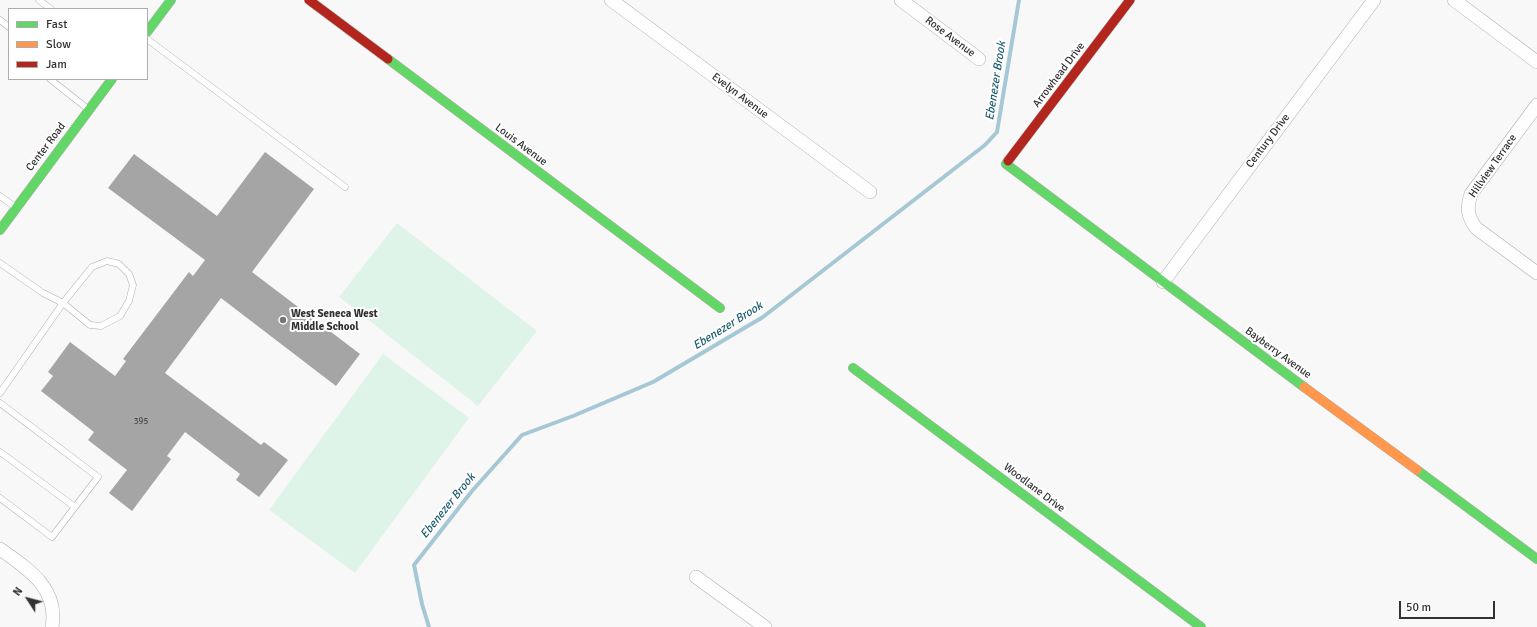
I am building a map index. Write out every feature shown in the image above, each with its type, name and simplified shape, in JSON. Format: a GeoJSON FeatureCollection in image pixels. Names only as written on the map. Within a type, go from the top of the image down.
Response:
{"type":"FeatureCollection","features":[{"type":"Feature","properties":{"kind":"street"},"geometry":{"type":"LineString","coordinates":[[148,31],[171,0]]}},
{"type":"Feature","properties":{"kind":"street","name":"Louis Avenue"},"geometry":{"type":"LineString","coordinates":[[309,0],[720,308]]}},
{"type":"Feature","properties":{"kind":"street","name":"Evelyn Avenue"},"geometry":{"type":"LineString","coordinates":[[611,0],[870,192]]}},
{"type":"Feature","properties":{"kind":"street","name":"Rose Avenue"},"geometry":{"type":"LineString","coordinates":[[901,0],[979,59]]}},
{"type":"Feature","properties":{"kind":"street","name":"Arrowhead Drive"},"geometry":{"type":"LineString","coordinates":[[1006,164],[1130,0]]}},
{"type":"Feature","properties":{"kind":"street","name":"Century Drive"},"geometry":{"type":"LineString","coordinates":[[1163,282],[1374,0]]}},
{"type":"Feature","properties":{"kind":"street"},"geometry":{"type":"LineString","coordinates":[[1454,0],[1537,62]]}},
{"type":"Feature","properties":{"kind":"street","name":"Center Road"},"geometry":{"type":"LineString","coordinates":[[0,230],[111,80]]}},
{"type":"Feature","properties":{"kind":"street","name":"Hillview Terrace"},"geometry":{"type":"LineString","coordinates":[[1537,105],[1471,194],[1468,203],[1468,212],[1471,221],[1476,228],[1537,273]]}},
{"type":"Feature","properties":{"kind":"street","name":"Bayberry Avenue"},"geometry":{"type":"LineString","coordinates":[[1006,164],[1537,559]]}},
{"type":"Feature","properties":{"kind":"street","name":"Woodlane Drive"},"geometry":{"type":"LineString","coordinates":[[853,368],[1200,627]]}},
{"type":"Feature","properties":{"kind":"street"},"geometry":{"type":"LineString","coordinates":[[0,549],[38,579],[47,592],[53,604],[54,618],[52,627]]}},
{"type":"Feature","properties":{"kind":"street"},"geometry":{"type":"LineString","coordinates":[[696,577],[765,627]]}},
{"type":"Feature","properties":{"kind":"lane"},"geometry":{"type":"LineString","coordinates":[[39,0],[50,8]]}},
{"type":"Feature","properties":{"kind":"lane"},"geometry":{"type":"LineString","coordinates":[[0,20],[8,26]]}},
{"type":"Feature","properties":{"kind":"lane"},"geometry":{"type":"LineString","coordinates":[[148,40],[345,188]]}},
{"type":"Feature","properties":{"kind":"lane"},"geometry":{"type":"LineString","coordinates":[[51,80],[89,110]]}},
{"type":"Feature","properties":{"kind":"lane"},"geometry":{"type":"LineString","coordinates":[[0,196],[16,208]]}},
{"type":"Feature","properties":{"kind":"lane"},"geometry":{"type":"LineString","coordinates":[[0,263],[43,294],[63,303],[90,325],[101,326],[120,316],[129,301],[133,285],[129,274],[119,264],[107,261],[92,267],[63,303],[0,393]]}},
{"type":"Feature","properties":{"kind":"lane"},"geometry":{"type":"LineString","coordinates":[[0,403],[98,477],[52,537],[0,498]]}},
{"type":"Feature","properties":{"kind":"lane"},"geometry":{"type":"LineString","coordinates":[[0,452],[75,507]]}},
{"type":"Feature","properties":{"kind":"green space"},"geometry":{"type":"Polygon","coordinates":[[[397,223],[537,331],[478,406],[339,297],[397,223]]]}},
{"type":"Feature","properties":{"kind":"green space"},"geometry":{"type":"Polygon","coordinates":[[[383,354],[469,418],[355,573],[269,510],[383,354]]]}},
{"type":"Feature","properties":{"kind":"building","name":"West Seneca West Middle School"},"geometry":{"type":"Polygon","coordinates":[[[265,152],[314,189],[252,272],[360,354],[336,386],[221,298],[165,373],[261,445],[264,442],[288,460],[259,497],[236,480],[240,474],[185,432],[167,456],[171,459],[132,511],[109,493],[127,470],[88,440],[94,432],[41,391],[53,376],[48,372],[70,342],[115,376],[126,361],[123,359],[189,272],[193,276],[205,260],[108,188],[134,154],[217,216],[265,152]]]}},
{"type":"Feature","properties":{"kind":"waterway","name":"Ebenezer Brook"},"geometry":{"type":"LineString","coordinates":[[429,627],[422,604],[414,565],[472,491],[522,435],[573,416],[653,382],[763,317],[985,145],[997,132],[1019,0]]}},
{"type":"Feature","properties":{"kind":"traffic: fast"},"geometry":{"type":"LineString","coordinates":[[148,31],[171,0]]}},
{"type":"Feature","properties":{"kind":"traffic: fast"},"geometry":{"type":"LineString","coordinates":[[388,59],[720,308]]}},
{"type":"Feature","properties":{"kind":"traffic: fast"},"geometry":{"type":"LineString","coordinates":[[0,230],[111,80]]}},
{"type":"Feature","properties":{"kind":"traffic: fast"},"geometry":{"type":"LineString","coordinates":[[1008,161],[1006,164],[1304,387]]}},
{"type":"Feature","properties":{"kind":"traffic: fast"},"geometry":{"type":"LineString","coordinates":[[853,368],[1201,627]]}},
{"type":"Feature","properties":{"kind":"traffic: fast"},"geometry":{"type":"LineString","coordinates":[[1417,470],[1537,559]]}},
{"type":"Feature","properties":{"kind":"traffic: slow"},"geometry":{"type":"LineString","coordinates":[[1304,387],[1417,470]]}},
{"type":"Feature","properties":{"kind":"traffic: jam"},"geometry":{"type":"LineString","coordinates":[[309,0],[388,59]]}},
{"type":"Feature","properties":{"kind":"traffic: jam"},"geometry":{"type":"LineString","coordinates":[[1008,161],[1130,0]]}},
{"type":"Feature","properties":{"kind":"place","name":"West Seneca West Middle School"},"geometry":{"type":"Point","coordinates":[283,320]}}]}
